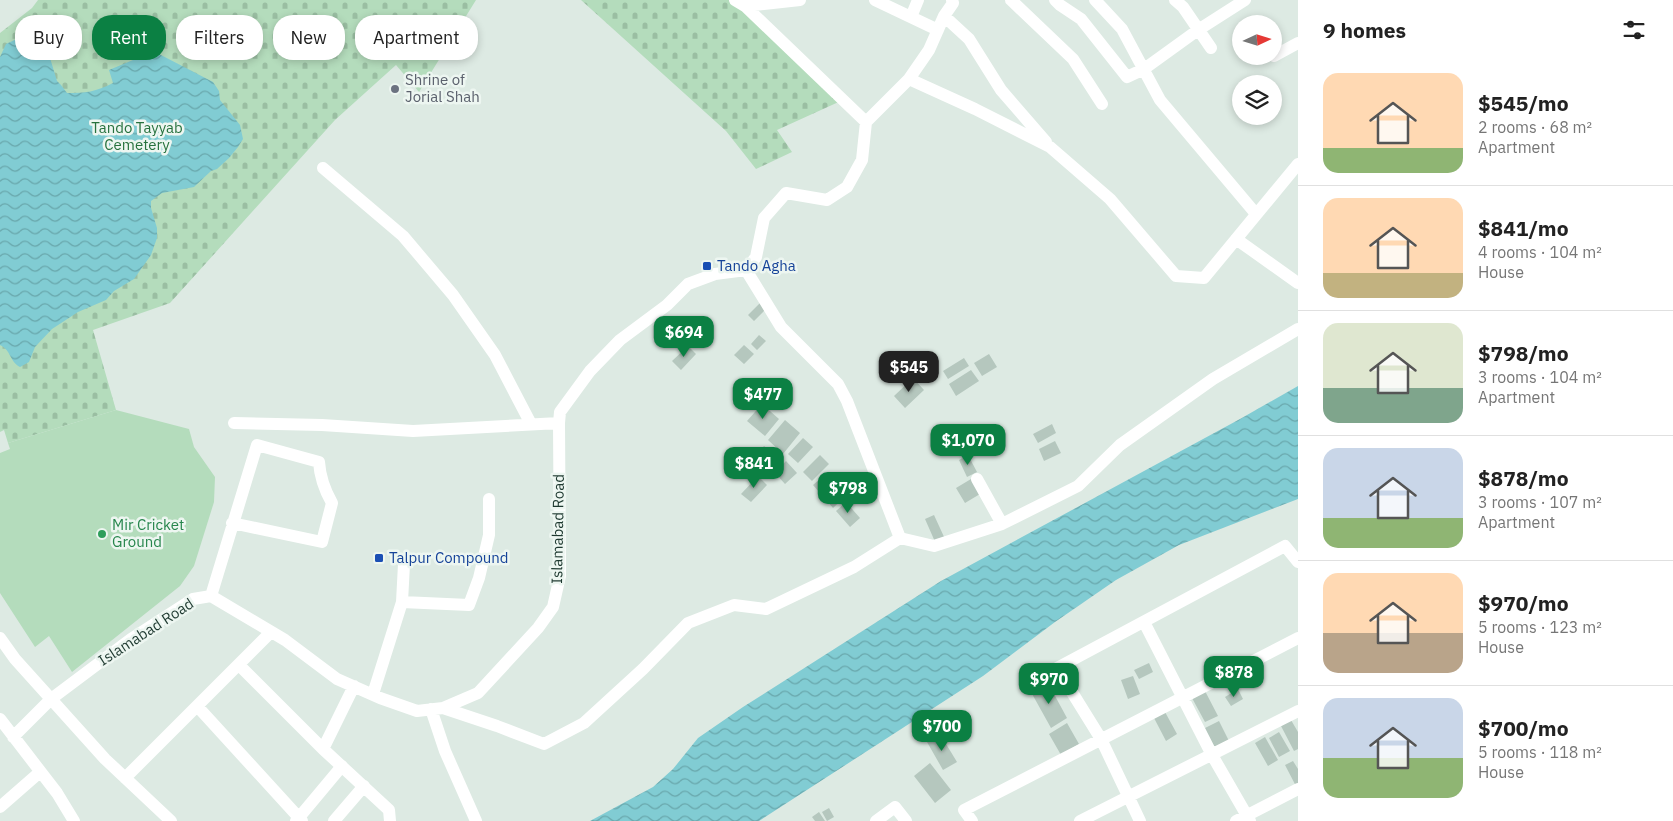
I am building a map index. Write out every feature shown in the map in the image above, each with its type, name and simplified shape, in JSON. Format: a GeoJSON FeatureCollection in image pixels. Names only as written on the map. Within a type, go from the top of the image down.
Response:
{"type":"FeatureCollection","features":[{"type":"Feature","properties":{"kind":"street"},"geometry":{"type":"LineString","coordinates":[[740,3],[800,0]]}},
{"type":"Feature","properties":{"kind":"street"},"geometry":{"type":"LineString","coordinates":[[875,0],[938,30]]}},
{"type":"Feature","properties":{"kind":"street"},"geometry":{"type":"LineString","coordinates":[[911,17],[918,0]]}},
{"type":"Feature","properties":{"kind":"street"},"geometry":{"type":"LineString","coordinates":[[900,538],[847,401],[838,384],[781,327],[746,270],[756,257],[764,218],[786,193],[827,200],[847,187],[862,160],[866,122],[909,79],[929,50],[944,16],[953,3],[952,0]]}},
{"type":"Feature","properties":{"kind":"street"},"geometry":{"type":"LineString","coordinates":[[1011,0],[1073,58],[1102,104]]}},
{"type":"Feature","properties":{"kind":"street"},"geometry":{"type":"LineString","coordinates":[[1055,0],[1082,18],[1127,77],[1144,69],[1198,30],[1245,0]]}},
{"type":"Feature","properties":{"kind":"street"},"geometry":{"type":"LineString","coordinates":[[1095,0],[1122,29],[1160,100],[1256,214]]}},
{"type":"Feature","properties":{"kind":"street"},"geometry":{"type":"LineString","coordinates":[[1175,0],[1183,7],[1211,48]]}},
{"type":"Feature","properties":{"kind":"street"},"geometry":{"type":"LineString","coordinates":[[740,3],[866,122]]}},
{"type":"Feature","properties":{"kind":"street"},"geometry":{"type":"LineString","coordinates":[[944,16],[969,39],[1001,90],[1050,147],[1110,199],[1176,276],[1204,278],[1298,164]]}},
{"type":"Feature","properties":{"kind":"street"},"geometry":{"type":"LineString","coordinates":[[1282,51],[1298,43]]}},
{"type":"Feature","properties":{"kind":"street"},"geometry":{"type":"LineString","coordinates":[[909,79],[975,109],[1050,147]]}},
{"type":"Feature","properties":{"kind":"street"},"geometry":{"type":"LineString","coordinates":[[324,168],[403,236],[453,295],[495,355],[531,424]]}},
{"type":"Feature","properties":{"kind":"street"},"geometry":{"type":"LineString","coordinates":[[1236,239],[1298,283]]}},
{"type":"Feature","properties":{"kind":"street","name":"Islamabad Road"},"geometry":{"type":"LineString","coordinates":[[8,736],[51,699],[131,639],[193,599],[211,596],[285,640],[337,679],[416,711],[437,709],[478,693],[538,628],[554,606],[560,576],[560,412],[590,371],[620,340],[667,305],[688,284],[715,274],[746,270]]}},
{"type":"Feature","properties":{"kind":"street"},"geometry":{"type":"LineString","coordinates":[[476,821],[445,751],[437,709],[497,726],[544,744],[584,723],[644,670],[688,623],[734,606],[766,609],[854,567],[900,538],[934,546],[1002,524],[1078,486],[1120,445],[1213,379],[1298,329]]}},
{"type":"Feature","properties":{"kind":"street"},"geometry":{"type":"LineString","coordinates":[[234,423],[322,425],[413,431],[559,422]]}},
{"type":"Feature","properties":{"kind":"street"},"geometry":{"type":"LineString","coordinates":[[211,596],[232,522],[257,445],[319,462],[320,477],[324,490],[332,503],[322,542],[232,522]]}},
{"type":"Feature","properties":{"kind":"street"},"geometry":{"type":"LineString","coordinates":[[977,479],[1002,524]]}},
{"type":"Feature","properties":{"kind":"street"},"geometry":{"type":"LineString","coordinates":[[402,602],[469,605],[479,578],[489,535],[489,499]]}},
{"type":"Feature","properties":{"kind":"street"},"geometry":{"type":"LineString","coordinates":[[1140,821],[1101,739],[1057,668],[1285,546],[1298,562]]}},
{"type":"Feature","properties":{"kind":"street"},"geometry":{"type":"LineString","coordinates":[[373,694],[402,602],[404,564]]}},
{"type":"Feature","properties":{"kind":"street"},"geometry":{"type":"LineString","coordinates":[[1144,622],[1244,819],[1298,790]]}},
{"type":"Feature","properties":{"kind":"street"},"geometry":{"type":"LineString","coordinates":[[125,778],[271,632]]}},
{"type":"Feature","properties":{"kind":"street"},"geometry":{"type":"LineString","coordinates":[[0,638],[15,659],[105,760],[171,821]]}},
{"type":"Feature","properties":{"kind":"street"},"geometry":{"type":"LineString","coordinates":[[972,821],[964,810],[1298,638]]}},
{"type":"Feature","properties":{"kind":"street"},"geometry":{"type":"LineString","coordinates":[[239,665],[389,810],[390,821]]}},
{"type":"Feature","properties":{"kind":"street"},"geometry":{"type":"LineString","coordinates":[[324,749],[354,686]]}},
{"type":"Feature","properties":{"kind":"street"},"geometry":{"type":"LineString","coordinates":[[198,706],[299,820],[342,766]]}},
{"type":"Feature","properties":{"kind":"street"},"geometry":{"type":"LineString","coordinates":[[1080,821],[1298,711]]}},
{"type":"Feature","properties":{"kind":"street"},"geometry":{"type":"LineString","coordinates":[[0,719],[8,736],[57,793],[74,821]]}},
{"type":"Feature","properties":{"kind":"street"},"geometry":{"type":"LineString","coordinates":[[0,807],[40,772]]}},
{"type":"Feature","properties":{"kind":"street"},"geometry":{"type":"LineString","coordinates":[[334,821],[364,786]]}},
{"type":"Feature","properties":{"kind":"street"},"geometry":{"type":"LineString","coordinates":[[876,821],[895,807],[906,821]]}},
{"type":"Feature","properties":{"kind":"green space","name":"Tando Tayyab Cemetery"},"geometry":{"type":"Polygon","coordinates":[[[38,0],[476,0],[467,15],[355,15],[355,60],[439,60],[419,92],[396,65],[335,120],[170,303],[93,330],[116,410],[8,443],[4,430],[0,432],[0,33],[15,21],[15,60],[82,60],[82,15],[23,15],[38,0]]]}},
{"type":"Feature","properties":{"kind":"green space"},"geometry":{"type":"Polygon","coordinates":[[[581,0],[735,0],[843,100],[777,130],[792,152],[756,169],[726,131],[581,0]]]}},
{"type":"Feature","properties":{"kind":"green space","name":"Mir Cricket Ground"},"geometry":{"type":"Polygon","coordinates":[[[116,410],[189,429],[194,447],[215,477],[214,502],[194,566],[180,586],[72,672],[49,636],[35,647],[0,593],[0,453],[10,449],[8,443],[116,410]]]}},
{"type":"Feature","properties":{"kind":"water"},"geometry":{"type":"Polygon","coordinates":[[[15,40],[15,60],[51,60],[57,81],[67,93],[90,91],[113,83],[109,70],[133,60],[166,60],[166,58],[213,82],[219,91],[220,100],[240,125],[243,139],[229,158],[194,187],[162,193],[151,201],[151,208],[157,228],[157,238],[151,255],[134,279],[114,291],[106,300],[78,312],[52,329],[35,347],[29,362],[20,367],[14,362],[4,347],[0,345],[0,57],[6,44],[15,40]]]}},
{"type":"Feature","properties":{"kind":"water"},"geometry":{"type":"Polygon","coordinates":[[[1298,386],[1298,499],[1179,545],[1116,580],[1055,622],[983,676],[759,821],[590,821],[653,787],[673,769],[698,738],[743,707],[941,581],[1298,386]]]}},
{"type":"Feature","properties":{"kind":"building"},"geometry":{"type":"Polygon","coordinates":[[[760,303],[766,309],[754,321],[748,315],[760,303]]]}},
{"type":"Feature","properties":{"kind":"building"},"geometry":{"type":"Polygon","coordinates":[[[759,335],[766,341],[757,350],[751,344],[759,335]]]}},
{"type":"Feature","properties":{"kind":"building"},"geometry":{"type":"Polygon","coordinates":[[[744,345],[754,354],[744,364],[734,355],[744,345]]]}},
{"type":"Feature","properties":{"kind":"building"},"geometry":{"type":"Polygon","coordinates":[[[688,346],[696,354],[681,370],[672,361],[688,346]]]}},
{"type":"Feature","properties":{"kind":"building"},"geometry":{"type":"Polygon","coordinates":[[[989,354],[997,367],[982,376],[974,363],[989,354]]]}},
{"type":"Feature","properties":{"kind":"building"},"geometry":{"type":"Polygon","coordinates":[[[964,358],[969,366],[948,379],[943,371],[964,358]]]}},
{"type":"Feature","properties":{"kind":"building"},"geometry":{"type":"Polygon","coordinates":[[[971,370],[979,381],[956,396],[949,384],[971,370]]]}},
{"type":"Feature","properties":{"kind":"building"},"geometry":{"type":"Polygon","coordinates":[[[913,378],[924,390],[905,408],[894,396],[913,378]]]}},
{"type":"Feature","properties":{"kind":"building"},"geometry":{"type":"Polygon","coordinates":[[[762,404],[779,419],[765,436],[747,421],[762,404]]]}},
{"type":"Feature","properties":{"kind":"building"},"geometry":{"type":"Polygon","coordinates":[[[785,420],[800,433],[783,454],[768,440],[785,420]]]}},
{"type":"Feature","properties":{"kind":"building"},"geometry":{"type":"Polygon","coordinates":[[[1052,424],[1056,433],[1038,443],[1033,434],[1052,424]]]}},
{"type":"Feature","properties":{"kind":"building"},"geometry":{"type":"Polygon","coordinates":[[[803,438],[813,447],[798,463],[788,454],[803,438]]]}},
{"type":"Feature","properties":{"kind":"building"},"geometry":{"type":"Polygon","coordinates":[[[1055,441],[1061,453],[1044,461],[1039,449],[1055,441]]]}},
{"type":"Feature","properties":{"kind":"building"},"geometry":{"type":"Polygon","coordinates":[[[764,446],[773,453],[760,469],[751,462],[764,446]]]}},
{"type":"Feature","properties":{"kind":"building"},"geometry":{"type":"Polygon","coordinates":[[[820,455],[829,464],[812,481],[803,472],[820,455]]]}},
{"type":"Feature","properties":{"kind":"building"},"geometry":{"type":"Polygon","coordinates":[[[968,455],[977,472],[967,477],[959,460],[968,455]]]}},
{"type":"Feature","properties":{"kind":"building"},"geometry":{"type":"Polygon","coordinates":[[[786,461],[797,473],[785,484],[775,473],[786,461]]]}},
{"type":"Feature","properties":{"kind":"building"},"geometry":{"type":"Polygon","coordinates":[[[828,472],[848,494],[833,508],[813,485],[828,472]]]}},
{"type":"Feature","properties":{"kind":"building"},"geometry":{"type":"Polygon","coordinates":[[[758,476],[767,485],[751,502],[741,494],[758,476]]]}},
{"type":"Feature","properties":{"kind":"building"},"geometry":{"type":"Polygon","coordinates":[[[971,479],[980,494],[965,503],[956,488],[971,479]]]}},
{"type":"Feature","properties":{"kind":"building"},"geometry":{"type":"Polygon","coordinates":[[[846,502],[860,518],[850,527],[836,511],[846,502]]]}},
{"type":"Feature","properties":{"kind":"building"},"geometry":{"type":"Polygon","coordinates":[[[934,515],[945,539],[936,544],[925,519],[934,515]]]}},
{"type":"Feature","properties":{"kind":"building"},"geometry":{"type":"Polygon","coordinates":[[[1149,663],[1153,672],[1139,679],[1134,670],[1149,663]]]}},
{"type":"Feature","properties":{"kind":"building"},"geometry":{"type":"Polygon","coordinates":[[[1133,676],[1140,694],[1128,699],[1121,680],[1133,676]]]}},
{"type":"Feature","properties":{"kind":"building"},"geometry":{"type":"Polygon","coordinates":[[[1048,683],[1067,718],[1051,728],[1031,692],[1048,683]]]}},
{"type":"Feature","properties":{"kind":"building"},"geometry":{"type":"Polygon","coordinates":[[[1238,689],[1243,699],[1231,706],[1225,697],[1238,689]]]}},
{"type":"Feature","properties":{"kind":"building"},"geometry":{"type":"Polygon","coordinates":[[[1205,691],[1218,716],[1205,722],[1192,698],[1205,691]]]}},
{"type":"Feature","properties":{"kind":"building"},"geometry":{"type":"Polygon","coordinates":[[[1165,712],[1177,734],[1166,741],[1154,718],[1165,712]]]}},
{"type":"Feature","properties":{"kind":"building"},"geometry":{"type":"Polygon","coordinates":[[[1291,720],[1298,732],[1298,749],[1294,751],[1281,726],[1291,720]]]}},
{"type":"Feature","properties":{"kind":"building"},"geometry":{"type":"Polygon","coordinates":[[[1219,721],[1231,745],[1217,752],[1205,728],[1219,721]]]}},
{"type":"Feature","properties":{"kind":"building"},"geometry":{"type":"Polygon","coordinates":[[[1067,723],[1079,744],[1061,755],[1049,734],[1067,723]]]}},
{"type":"Feature","properties":{"kind":"building"},"geometry":{"type":"Polygon","coordinates":[[[1279,732],[1290,751],[1279,757],[1269,738],[1279,732]]]}},
{"type":"Feature","properties":{"kind":"building"},"geometry":{"type":"Polygon","coordinates":[[[940,734],[957,762],[943,770],[927,742],[940,734]]]}},
{"type":"Feature","properties":{"kind":"building"},"geometry":{"type":"Polygon","coordinates":[[[1265,737],[1278,760],[1268,766],[1255,743],[1265,737]]]}},
{"type":"Feature","properties":{"kind":"building"},"geometry":{"type":"Polygon","coordinates":[[[1293,761],[1298,769],[1298,790],[1285,765],[1293,761]]]}},
{"type":"Feature","properties":{"kind":"building"},"geometry":{"type":"Polygon","coordinates":[[[930,763],[951,790],[935,803],[914,776],[930,763]]]}},
{"type":"Feature","properties":{"kind":"building"},"geometry":{"type":"Polygon","coordinates":[[[829,808],[834,817],[827,821],[822,812],[829,808]]]}},
{"type":"Feature","properties":{"kind":"building"},"geometry":{"type":"Polygon","coordinates":[[[819,812],[825,821],[815,821],[812,817],[819,812]]]}},
{"type":"Feature","properties":{"kind":"place","name":"Shrine of Jorial Shah"},"geometry":{"type":"Point","coordinates":[395,89]}},
{"type":"Feature","properties":{"kind":"place","name":"Tando Agha"},"geometry":{"type":"Point","coordinates":[707,266]}},
{"type":"Feature","properties":{"kind":"place","name":"Mir Cricket Ground"},"geometry":{"type":"Point","coordinates":[102,534]}},
{"type":"Feature","properties":{"kind":"place","name":"Talpur Compound"},"geometry":{"type":"Point","coordinates":[379,558]}}]}
